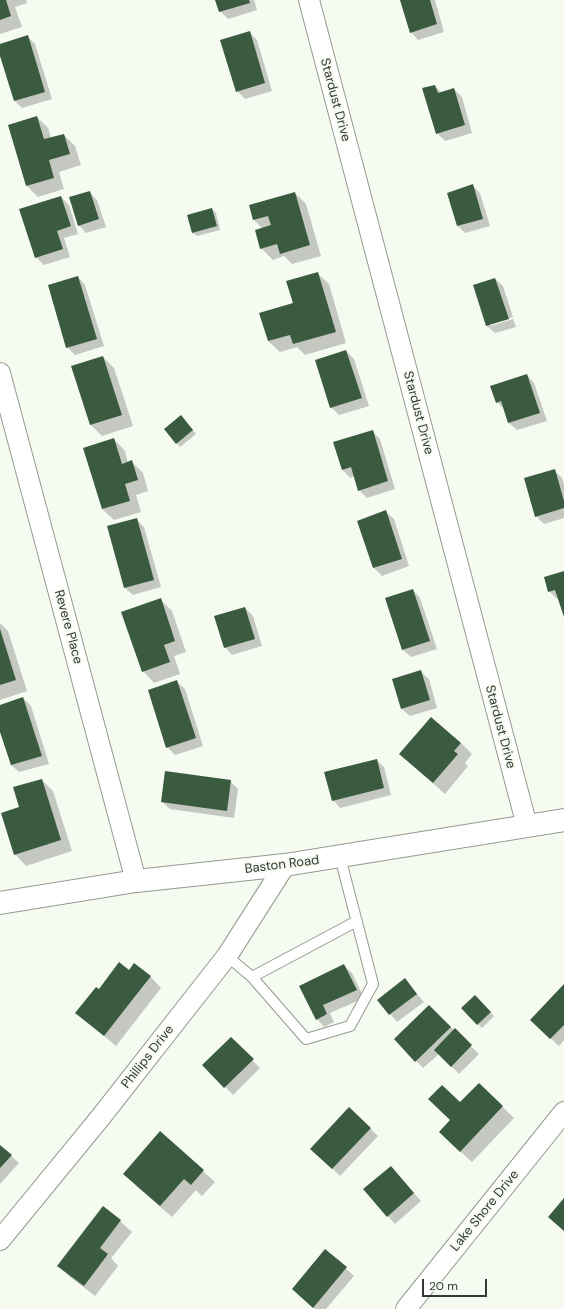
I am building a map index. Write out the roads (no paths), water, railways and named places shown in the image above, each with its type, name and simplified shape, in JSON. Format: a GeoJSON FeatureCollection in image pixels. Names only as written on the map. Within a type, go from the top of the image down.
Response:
{"type":"FeatureCollection","features":[{"type":"Feature","properties":{"kind":"main road","name":"Baston Road"},"geometry":{"type":"LineString","coordinates":[[0,903],[136,881],[285,865],[340,857],[564,820]]}},
{"type":"Feature","properties":{"kind":"street","name":"Stardust Drive"},"geometry":{"type":"LineString","coordinates":[[309,0],[527,826]]}},
{"type":"Feature","properties":{"kind":"street","name":"Revere Place"},"geometry":{"type":"LineString","coordinates":[[0,373],[136,881]]}},
{"type":"Feature","properties":{"kind":"street","name":"Phillips Drive"},"geometry":{"type":"LineString","coordinates":[[0,1240],[100,1118],[227,956],[285,865]]}},
{"type":"Feature","properties":{"kind":"street","name":"Lake Shore Drive"},"geometry":{"type":"LineString","coordinates":[[406,1309],[564,1112]]}},
{"type":"Feature","properties":{"kind":"lane"},"geometry":{"type":"LineString","coordinates":[[227,956],[252,977],[306,1039],[350,1026],[373,984],[340,857]]}},
{"type":"Feature","properties":{"kind":"lane"},"geometry":{"type":"LineString","coordinates":[[252,977],[357,921]]}}]}
